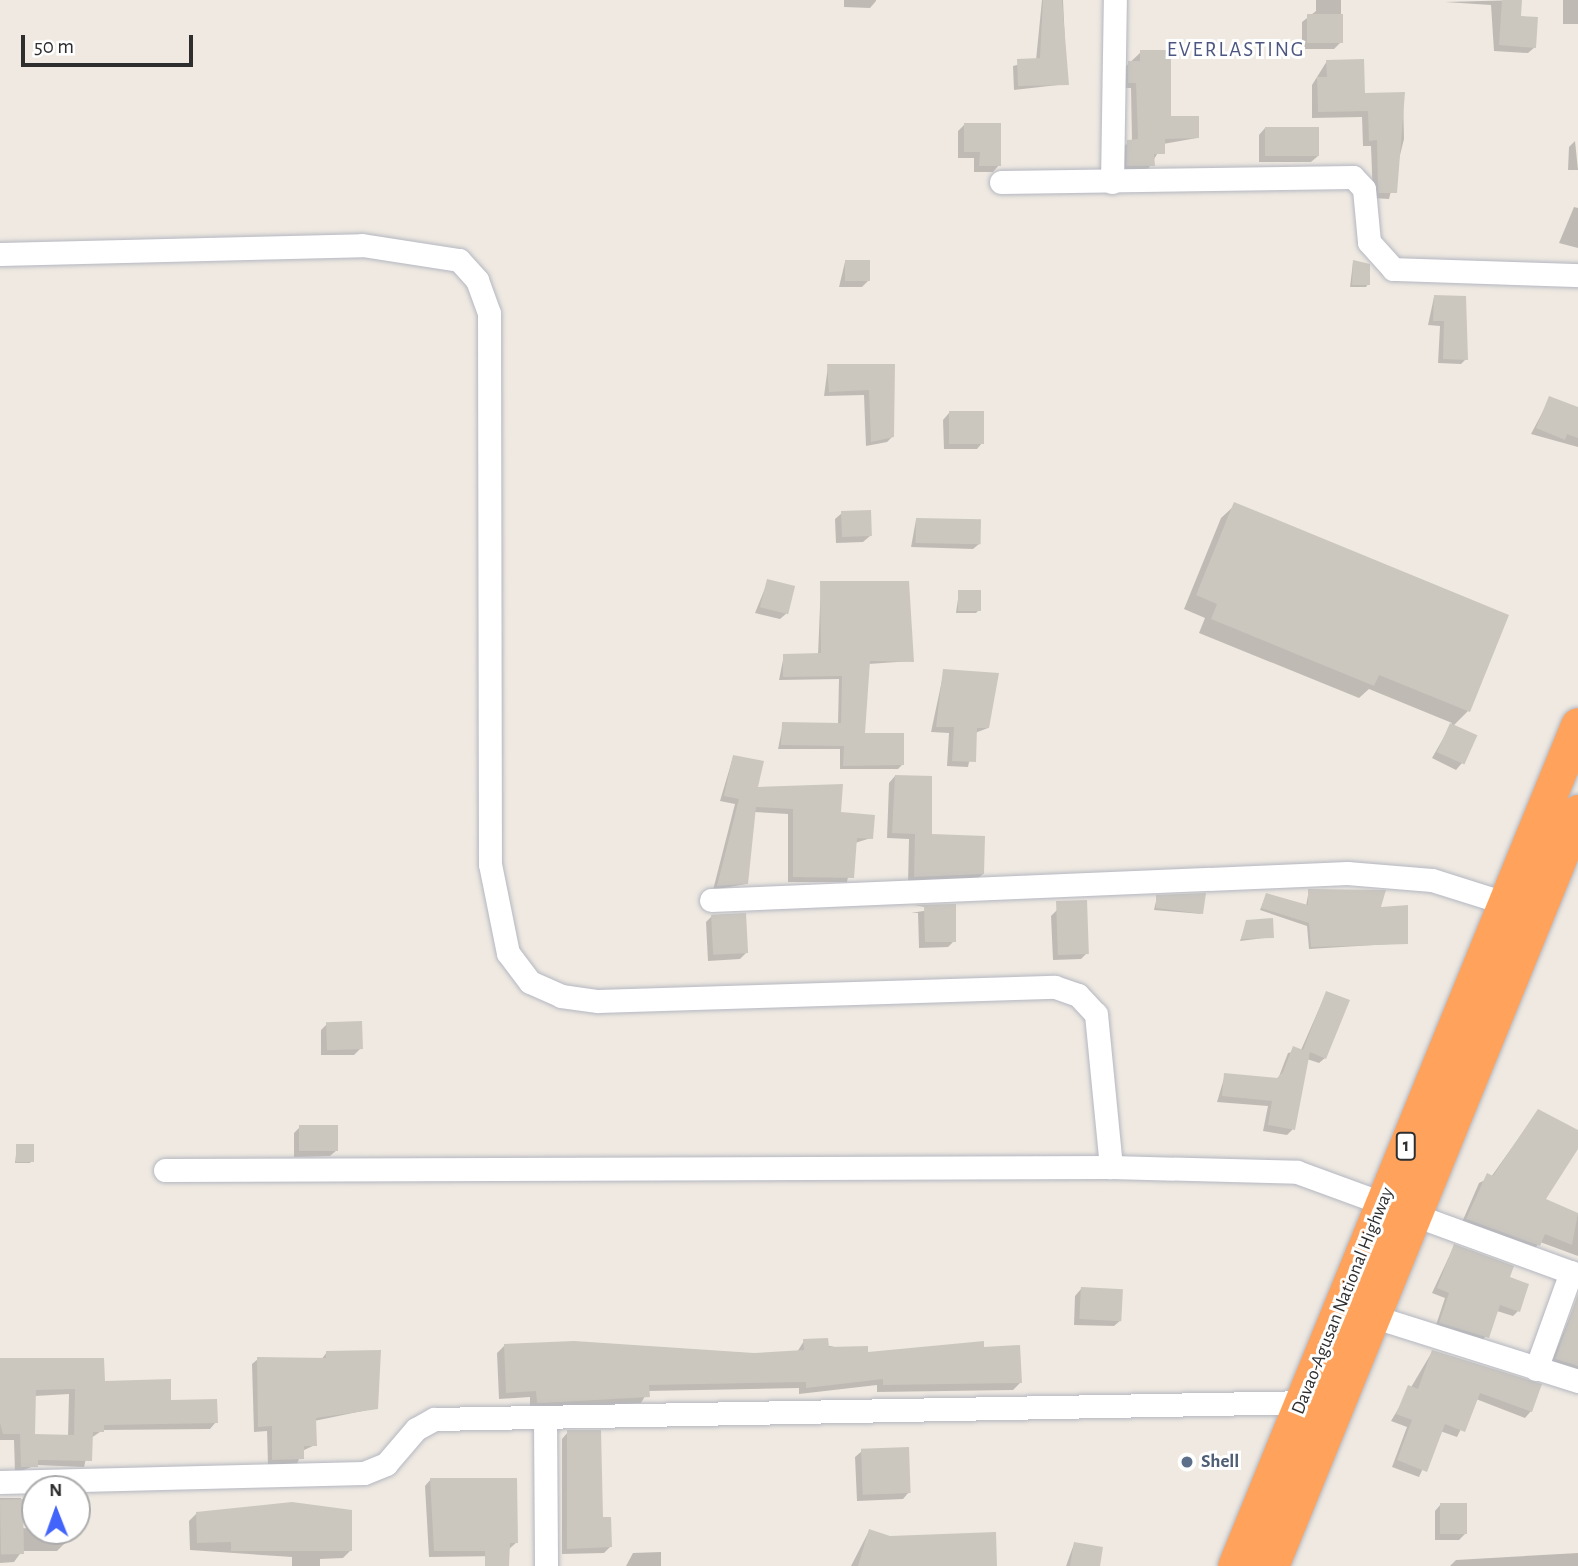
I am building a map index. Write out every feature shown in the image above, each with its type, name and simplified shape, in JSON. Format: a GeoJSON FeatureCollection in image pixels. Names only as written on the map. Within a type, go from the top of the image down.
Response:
{"type":"FeatureCollection","features":[{"type":"Feature","properties":{"kind":"highway","name":"Davao-Agusan National Highway"},"geometry":{"type":"LineString","coordinates":[[1271,1566],[1319,1403],[1564,817],[1578,725]]}},
{"type":"Feature","properties":{"kind":"highway","name":"Davao-Agusan National Highway"},"geometry":{"type":"LineString","coordinates":[[1235,1566],[1319,1403],[1373,1316],[1399,1207],[1505,904],[1564,817]]}},
{"type":"Feature","properties":{"kind":"street"},"geometry":{"type":"LineString","coordinates":[[1112,183],[1115,0]]}},
{"type":"Feature","properties":{"kind":"street"},"geometry":{"type":"LineString","coordinates":[[1001,182],[1112,183],[1353,177],[1364,190],[1369,242],[1393,270],[1578,275]]}},
{"type":"Feature","properties":{"kind":"street"},"geometry":{"type":"LineString","coordinates":[[0,254],[335,244],[424,250],[459,260],[477,280],[489,313],[490,864],[508,953],[530,982],[561,996],[598,1001],[1027,986],[1066,991],[1096,1014],[1111,1167]]}},
{"type":"Feature","properties":{"kind":"street"},"geometry":{"type":"LineString","coordinates":[[711,900],[1347,873],[1432,880],[1505,904]]}},
{"type":"Feature","properties":{"kind":"street"},"geometry":{"type":"LineString","coordinates":[[165,1170],[1111,1167],[1297,1172],[1399,1207],[1574,1274],[1536,1369]]}},
{"type":"Feature","properties":{"kind":"street"},"geometry":{"type":"LineString","coordinates":[[1373,1316],[1578,1381]]}},
{"type":"Feature","properties":{"kind":"street"},"geometry":{"type":"LineString","coordinates":[[0,1482],[364,1473],[386,1464],[416,1429],[434,1419],[1319,1403]]}},
{"type":"Feature","properties":{"kind":"street"},"geometry":{"type":"LineString","coordinates":[[545,1417],[546,1566]]}},
{"type":"Feature","properties":{"kind":"building"},"geometry":{"type":"Polygon","coordinates":[[[1043,0],[1062,0],[1069,85],[1018,86],[1017,59],[1040,58],[1043,0]]]}},
{"type":"Feature","properties":{"kind":"building"},"geometry":{"type":"Polygon","coordinates":[[[1502,0],[1522,0],[1521,16],[1538,17],[1536,48],[1499,45],[1502,0]]]}},
{"type":"Feature","properties":{"kind":"building"},"geometry":{"type":"Polygon","coordinates":[[[1307,14],[1343,14],[1343,43],[1307,43],[1307,14]]]}},
{"type":"Feature","properties":{"kind":"building"},"geometry":{"type":"Polygon","coordinates":[[[1140,50],[1171,50],[1171,116],[1199,116],[1199,138],[1165,139],[1165,154],[1154,154],[1155,166],[1126,166],[1127,140],[1138,139],[1136,83],[1128,83],[1128,61],[1140,61],[1140,50]]]}},
{"type":"Feature","properties":{"kind":"building"},"geometry":{"type":"Polygon","coordinates":[[[1364,59],[1365,93],[1405,92],[1397,193],[1378,193],[1377,140],[1369,141],[1368,111],[1318,112],[1317,77],[1327,77],[1326,60],[1364,59]]]}},
{"type":"Feature","properties":{"kind":"building"},"geometry":{"type":"Polygon","coordinates":[[[964,123],[1001,123],[1001,166],[979,166],[980,152],[964,152],[964,123]]]}},
{"type":"Feature","properties":{"kind":"building"},"geometry":{"type":"Polygon","coordinates":[[[1265,127],[1319,127],[1319,156],[1265,156],[1265,127]]]}},
{"type":"Feature","properties":{"kind":"building"},"geometry":{"type":"Polygon","coordinates":[[[845,260],[870,260],[870,281],[845,281],[845,260]]]}},
{"type":"Feature","properties":{"kind":"building"},"geometry":{"type":"Polygon","coordinates":[[[1353,260],[1370,264],[1370,285],[1352,285],[1353,260]]]}},
{"type":"Feature","properties":{"kind":"building"},"geometry":{"type":"Polygon","coordinates":[[[1434,295],[1466,296],[1468,360],[1443,359],[1444,321],[1433,321],[1434,295]]]}},
{"type":"Feature","properties":{"kind":"building"},"geometry":{"type":"Polygon","coordinates":[[[827,364],[895,364],[894,437],[871,442],[869,390],[829,392],[827,364]]]}},
{"type":"Feature","properties":{"kind":"building"},"geometry":{"type":"Polygon","coordinates":[[[1549,396],[1578,407],[1578,438],[1567,434],[1565,440],[1536,428],[1549,396]]]}},
{"type":"Feature","properties":{"kind":"building"},"geometry":{"type":"Polygon","coordinates":[[[949,411],[984,411],[984,444],[949,444],[949,411]]]}},
{"type":"Feature","properties":{"kind":"building"},"geometry":{"type":"Polygon","coordinates":[[[1234,502],[1509,615],[1470,712],[1379,675],[1374,686],[1211,619],[1217,604],[1196,595],[1234,502]]]}},
{"type":"Feature","properties":{"kind":"building"},"geometry":{"type":"Polygon","coordinates":[[[871,510],[872,536],[842,537],[841,511],[871,510]]]}},
{"type":"Feature","properties":{"kind":"building"},"geometry":{"type":"Polygon","coordinates":[[[916,518],[981,519],[981,544],[916,543],[916,518]]]}},
{"type":"Feature","properties":{"kind":"building"},"geometry":{"type":"Polygon","coordinates":[[[767,579],[795,586],[788,614],[760,607],[767,579]]]}},
{"type":"Feature","properties":{"kind":"building"},"geometry":{"type":"Polygon","coordinates":[[[820,581],[909,581],[914,662],[870,661],[865,733],[904,733],[904,765],[843,766],[844,746],[781,745],[782,722],[841,723],[842,676],[783,677],[783,654],[821,653],[820,581]]]}},
{"type":"Feature","properties":{"kind":"building"},"geometry":{"type":"Polygon","coordinates":[[[958,590],[981,590],[981,611],[958,611],[958,590]]]}},
{"type":"Feature","properties":{"kind":"building"},"geometry":{"type":"Polygon","coordinates":[[[943,669],[999,673],[989,728],[977,728],[976,762],[952,761],[954,727],[936,727],[943,669]]]}},
{"type":"Feature","properties":{"kind":"building"},"geometry":{"type":"Polygon","coordinates":[[[1450,723],[1477,735],[1464,764],[1437,752],[1450,723]]]}},
{"type":"Feature","properties":{"kind":"building"},"geometry":{"type":"Polygon","coordinates":[[[733,755],[764,761],[758,787],[843,784],[841,812],[875,815],[873,839],[857,838],[854,878],[793,877],[793,809],[756,807],[748,884],[717,886],[739,799],[724,796],[733,755]]]}},
{"type":"Feature","properties":{"kind":"building"},"geometry":{"type":"Polygon","coordinates":[[[895,775],[932,776],[932,834],[985,836],[984,874],[914,877],[915,834],[892,833],[895,775]]]}},
{"type":"Feature","properties":{"kind":"building"},"geometry":{"type":"Polygon","coordinates":[[[1308,889],[1386,890],[1381,907],[1408,905],[1408,944],[1311,947],[1309,923],[1261,908],[1266,893],[1308,905],[1308,889]]]}},
{"type":"Feature","properties":{"kind":"building"},"geometry":{"type":"Polygon","coordinates":[[[1206,893],[1203,914],[1156,908],[1156,895],[1206,893]]]}},
{"type":"Feature","properties":{"kind":"building"},"geometry":{"type":"Polygon","coordinates":[[[1087,900],[1089,954],[1058,955],[1056,901],[1087,900]]]}},
{"type":"Feature","properties":{"kind":"building"},"geometry":{"type":"Polygon","coordinates":[[[956,904],[956,942],[925,942],[924,907],[914,905],[956,904]]]}},
{"type":"Feature","properties":{"kind":"building"},"geometry":{"type":"Polygon","coordinates":[[[746,913],[748,953],[713,955],[711,915],[746,913]]]}},
{"type":"Feature","properties":{"kind":"building"},"geometry":{"type":"Polygon","coordinates":[[[1273,918],[1274,938],[1241,939],[1246,920],[1273,918]]]}},
{"type":"Feature","properties":{"kind":"building"},"geometry":{"type":"Polygon","coordinates":[[[1326,991],[1350,1000],[1326,1059],[1310,1052],[1295,1130],[1268,1125],[1272,1101],[1222,1096],[1224,1073],[1277,1078],[1283,1072],[1293,1046],[1303,1050],[1326,991]]]}},
{"type":"Feature","properties":{"kind":"building"},"geometry":{"type":"Polygon","coordinates":[[[362,1021],[363,1049],[327,1050],[326,1022],[362,1021]]]}},
{"type":"Feature","properties":{"kind":"building"},"geometry":{"type":"Polygon","coordinates":[[[1538,1109],[1578,1130],[1578,1149],[1546,1199],[1578,1213],[1572,1245],[1545,1234],[1540,1246],[1466,1219],[1487,1173],[1493,1176],[1538,1109]]]}},
{"type":"Feature","properties":{"kind":"building"},"geometry":{"type":"Polygon","coordinates":[[[299,1125],[338,1125],[338,1151],[299,1151],[299,1125]]]}},
{"type":"Feature","properties":{"kind":"building"},"geometry":{"type":"Polygon","coordinates":[[[16,1144],[34,1144],[34,1162],[16,1162],[16,1144]]]}},
{"type":"Feature","properties":{"kind":"building"},"geometry":{"type":"Polygon","coordinates":[[[1454,1244],[1514,1266],[1510,1277],[1529,1284],[1520,1312],[1500,1305],[1489,1338],[1439,1323],[1449,1293],[1437,1288],[1454,1244]]]}},
{"type":"Feature","properties":{"kind":"building"},"geometry":{"type":"Polygon","coordinates":[[[1081,1287],[1123,1289],[1121,1321],[1079,1319],[1081,1287]]]}},
{"type":"Feature","properties":{"kind":"building"},"geometry":{"type":"Polygon","coordinates":[[[1578,1294],[1578,1366],[1555,1359],[1578,1294]]]}},
{"type":"Feature","properties":{"kind":"building"},"geometry":{"type":"Polygon","coordinates":[[[828,1338],[829,1347],[868,1346],[868,1352],[984,1341],[984,1347],[1020,1345],[1022,1383],[883,1385],[883,1379],[806,1388],[806,1382],[649,1385],[650,1397],[543,1403],[537,1403],[536,1391],[506,1393],[504,1344],[574,1341],[754,1353],[804,1350],[803,1339],[828,1338]]]}},
{"type":"Feature","properties":{"kind":"building"},"geometry":{"type":"Polygon","coordinates":[[[381,1350],[378,1409],[316,1418],[317,1446],[304,1446],[304,1459],[272,1460],[272,1426],[258,1427],[257,1357],[326,1358],[326,1351],[381,1350]]]}},
{"type":"Feature","properties":{"kind":"building"},"geometry":{"type":"Polygon","coordinates":[[[1432,1350],[1542,1384],[1532,1412],[1480,1393],[1465,1432],[1445,1424],[1427,1472],[1397,1460],[1412,1420],[1396,1414],[1408,1385],[1418,1389],[1432,1350]]]}},
{"type":"Feature","properties":{"kind":"building"},"geometry":{"type":"Polygon","coordinates":[[[0,1358],[104,1358],[105,1381],[171,1379],[171,1400],[217,1399],[218,1423],[104,1425],[104,1432],[93,1432],[92,1461],[38,1460],[38,1467],[21,1467],[20,1434],[3,1434],[0,1423],[0,1358]],[[75,1389],[36,1390],[35,1434],[74,1435],[75,1389]]]}},
{"type":"Feature","properties":{"kind":"building"},"geometry":{"type":"Polygon","coordinates":[[[567,1430],[601,1430],[603,1517],[611,1517],[612,1547],[567,1549],[567,1430]]]}},
{"type":"Feature","properties":{"kind":"building"},"geometry":{"type":"Polygon","coordinates":[[[909,1447],[911,1493],[863,1495],[861,1449],[909,1447]]]}},
{"type":"Feature","properties":{"kind":"building"},"geometry":{"type":"Polygon","coordinates":[[[430,1478],[517,1478],[518,1543],[510,1543],[509,1566],[485,1566],[485,1551],[434,1551],[430,1478]]]}},
{"type":"Feature","properties":{"kind":"building"},"geometry":{"type":"Polygon","coordinates":[[[0,1499],[21,1499],[21,1545],[24,1545],[24,1554],[1,1554],[0,1499]]]}},
{"type":"Feature","properties":{"kind":"building"},"geometry":{"type":"Polygon","coordinates":[[[292,1502],[352,1510],[352,1551],[231,1551],[231,1542],[197,1543],[196,1512],[292,1502]]]}},
{"type":"Feature","properties":{"kind":"building"},"geometry":{"type":"Polygon","coordinates":[[[1440,1503],[1467,1503],[1467,1534],[1440,1534],[1440,1503]]]}},
{"type":"Feature","properties":{"kind":"building"},"geometry":{"type":"Polygon","coordinates":[[[869,1529],[890,1536],[996,1532],[997,1566],[858,1566],[869,1529]]]}},
{"type":"Feature","properties":{"kind":"building"},"geometry":{"type":"Polygon","coordinates":[[[1074,1542],[1103,1547],[1100,1566],[1070,1566],[1074,1542]]]}},
{"type":"Feature","properties":{"kind":"place","name":"Shell"},"geometry":{"type":"Point","coordinates":[1187,1462]}},
{"type":"Feature","properties":{"kind":"district","name":"EVERLASTING"},"geometry":{"type":"Point","coordinates":[1236,50]}}]}
